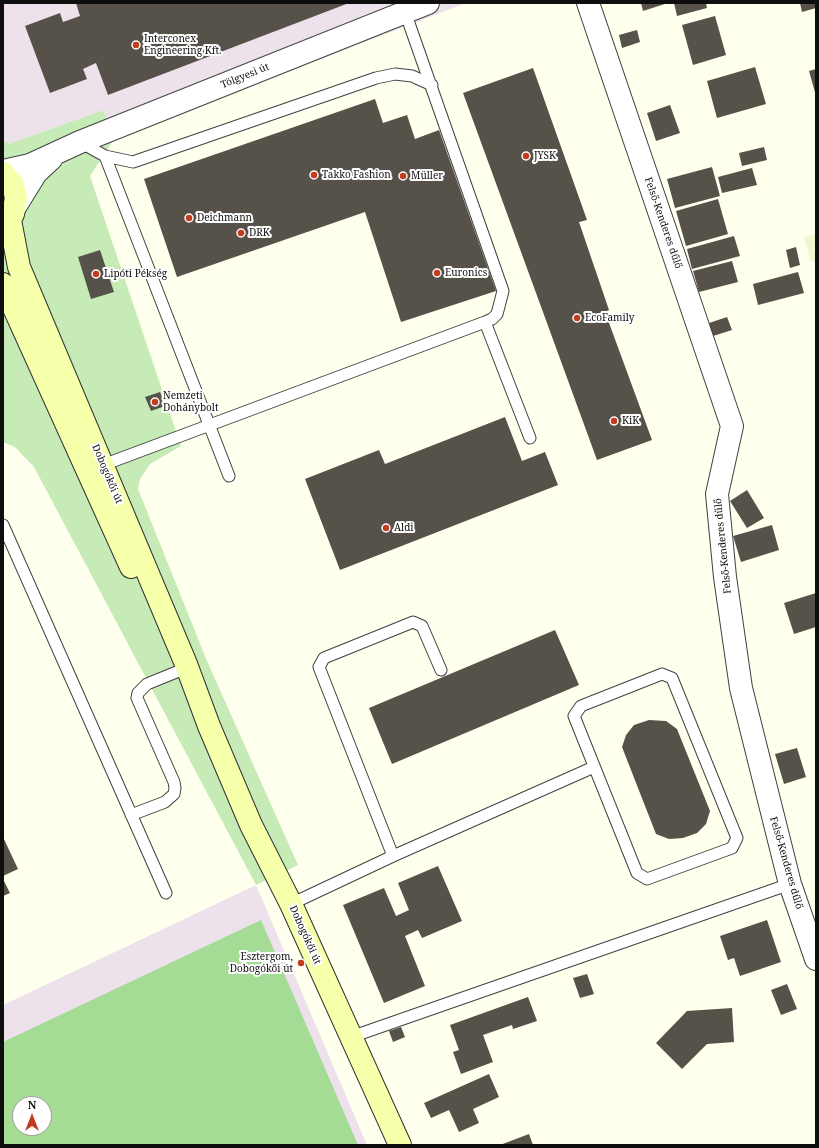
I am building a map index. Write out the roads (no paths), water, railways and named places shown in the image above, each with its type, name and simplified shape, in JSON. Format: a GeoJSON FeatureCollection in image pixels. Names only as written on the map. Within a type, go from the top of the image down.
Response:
{"type":"FeatureCollection","features":[{"type":"Feature","properties":{"kind":"main road","name":"Dobogókői út"},"geometry":{"type":"LineString","coordinates":[[3,172],[11,182],[15,192],[10,218],[19,267],[186,664],[208,726],[251,825],[292,904],[400,1145]]}},
{"type":"Feature","properties":{"kind":"main road","name":"Dobogókői út"},"geometry":{"type":"LineString","coordinates":[[3,284],[101,504],[179,671],[208,726]]}},
{"type":"Feature","properties":{"kind":"street","name":"Tölgyesi út"},"geometry":{"type":"LineString","coordinates":[[3,172],[30,165],[71,146],[403,8],[428,3]]}},
{"type":"Feature","properties":{"kind":"street","name":"Felső-Kenderes dűlő"},"geometry":{"type":"LineString","coordinates":[[588,3],[732,426],[718,494],[725,577],[741,688],[790,884],[816,959]]}},
{"type":"Feature","properties":{"kind":"street","name":"Tölgyesi út"},"geometry":{"type":"LineString","coordinates":[[10,218],[36,172],[71,146]]}},
{"type":"Feature","properties":{"kind":"lane"},"geometry":{"type":"LineString","coordinates":[[103,465],[208,424],[485,322],[492,319],[497,314],[502,291],[432,85],[403,8]]}},
{"type":"Feature","properties":{"kind":"lane"},"geometry":{"type":"LineString","coordinates":[[71,146],[133,162],[376,78],[395,74],[412,76],[432,85]]}},
{"type":"Feature","properties":{"kind":"lane"},"geometry":{"type":"LineString","coordinates":[[105,156],[229,476]]}},
{"type":"Feature","properties":{"kind":"lane"},"geometry":{"type":"LineString","coordinates":[[485,322],[530,438]]}},
{"type":"Feature","properties":{"kind":"lane"},"geometry":{"type":"LineString","coordinates":[[3,525],[166,893]]}},
{"type":"Feature","properties":{"kind":"lane"},"geometry":{"type":"LineString","coordinates":[[393,856],[319,667],[324,658],[413,622],[422,626],[441,670]]}},
{"type":"Feature","properties":{"kind":"lane"},"geometry":{"type":"LineString","coordinates":[[131,815],[165,802],[174,794],[174,782],[137,698],[138,693],[147,684],[179,671]]}},
{"type":"Feature","properties":{"kind":"lane"},"geometry":{"type":"LineString","coordinates":[[662,674],[672,678],[737,838],[732,848],[647,879],[637,873],[594,767],[574,716],[581,706],[662,674]]}},
{"type":"Feature","properties":{"kind":"lane"},"geometry":{"type":"LineString","coordinates":[[292,904],[393,856],[594,767]]}},
{"type":"Feature","properties":{"kind":"lane"},"geometry":{"type":"LineString","coordinates":[[351,1037],[790,884]]}},
{"type":"Feature","properties":{"kind":"place","name":"Interconex Engineering Kft."},"geometry":{"type":"Point","coordinates":[136,45]}},
{"type":"Feature","properties":{"kind":"place","name":"JYSK"},"geometry":{"type":"Point","coordinates":[526,156]}},
{"type":"Feature","properties":{"kind":"place","name":"Takko Fashion"},"geometry":{"type":"Point","coordinates":[314,175]}},
{"type":"Feature","properties":{"kind":"place","name":"Müller"},"geometry":{"type":"Point","coordinates":[403,176]}},
{"type":"Feature","properties":{"kind":"place","name":"Deichmann"},"geometry":{"type":"Point","coordinates":[189,218]}},
{"type":"Feature","properties":{"kind":"place","name":"DRK"},"geometry":{"type":"Point","coordinates":[241,233]}},
{"type":"Feature","properties":{"kind":"place","name":"Euronics"},"geometry":{"type":"Point","coordinates":[437,273]}},
{"type":"Feature","properties":{"kind":"place","name":"Lipóti Pékség"},"geometry":{"type":"Point","coordinates":[96,274]}},
{"type":"Feature","properties":{"kind":"place","name":"EcoFamily"},"geometry":{"type":"Point","coordinates":[577,318]}},
{"type":"Feature","properties":{"kind":"place","name":"Nemzeti Dohánybolt"},"geometry":{"type":"Point","coordinates":[155,402]}},
{"type":"Feature","properties":{"kind":"place","name":"KiK"},"geometry":{"type":"Point","coordinates":[614,421]}},
{"type":"Feature","properties":{"kind":"place","name":"Aldi"},"geometry":{"type":"Point","coordinates":[386,528]}},
{"type":"Feature","properties":{"kind":"place","name":"Esztergom, Dobogókői út"},"geometry":{"type":"Point","coordinates":[301,963]}}]}
